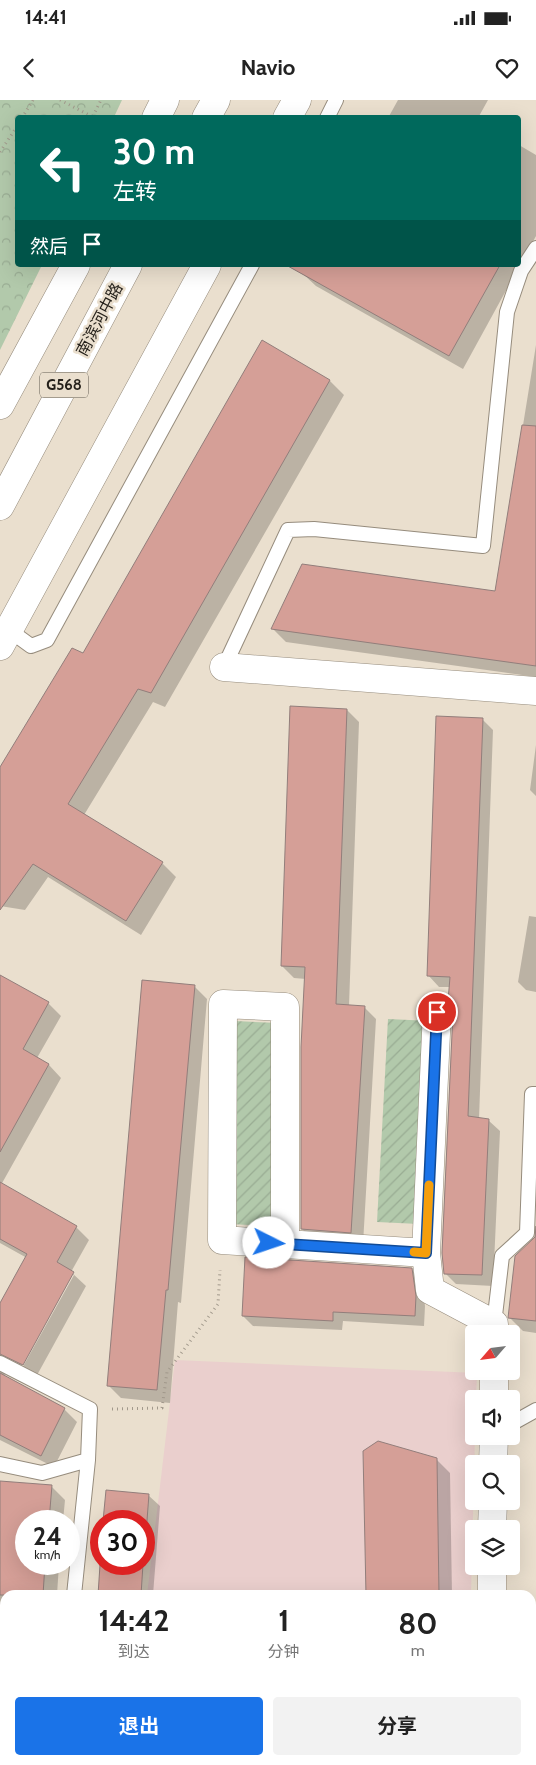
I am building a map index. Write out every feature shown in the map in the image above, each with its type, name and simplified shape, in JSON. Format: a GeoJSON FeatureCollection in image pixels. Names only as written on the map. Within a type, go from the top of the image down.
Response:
{"type":"FeatureCollection","features":[{"type":"Feature","properties":{"kind":"main road"},"geometry":{"type":"LineString","coordinates":[[158,115],[165,100]]}},
{"type":"Feature","properties":{"kind":"main road"},"geometry":{"type":"LineString","coordinates":[[208,115],[216,100]]}},
{"type":"Feature","properties":{"kind":"main road"},"geometry":{"type":"LineString","coordinates":[[289,115],[297,100]]}},
{"type":"Feature","properties":{"kind":"main road","name":"G568"},"geometry":{"type":"LineString","coordinates":[[0,405],[75,267]]}},
{"type":"Feature","properties":{"kind":"main road","name":"南滨河中路"},"geometry":{"type":"LineString","coordinates":[[0,506],[127,267]]}},
{"type":"Feature","properties":{"kind":"main road"},"geometry":{"type":"LineString","coordinates":[[4,638],[206,267]]}},
{"type":"Feature","properties":{"kind":"main road"},"geometry":{"type":"LineString","coordinates":[[224,667],[536,691]]}},
{"type":"Feature","properties":{"kind":"main road"},"geometry":{"type":"LineString","coordinates":[[285,1244],[285,1007],[222,1004],[222,1240],[426,1253]]}},
{"type":"Feature","properties":{"kind":"main road"},"geometry":{"type":"LineString","coordinates":[[437,1012],[426,1253],[430,1290],[487,1325]]}},
{"type":"Feature","properties":{"kind":"main road"},"geometry":{"type":"LineString","coordinates":[[492,1575],[492,1590]]}},
{"type":"Feature","properties":{"kind":"lane"},"geometry":{"type":"LineString","coordinates":[[328,115],[336,100]]}},
{"type":"Feature","properties":{"kind":"lane"},"geometry":{"type":"LineString","coordinates":[[224,667],[288,530],[314,529],[483,546],[507,312],[521,271],[536,248]]}},
{"type":"Feature","properties":{"kind":"lane"},"geometry":{"type":"LineString","coordinates":[[4,638],[30,646],[47,640],[251,267]]}},
{"type":"Feature","properties":{"kind":"lane"},"geometry":{"type":"LineString","coordinates":[[494,1325],[502,1256],[527,1233],[532,1094],[536,1094]]}},
{"type":"Feature","properties":{"kind":"lane"},"geometry":{"type":"LineString","coordinates":[[0,1363],[90,1410],[88,1460],[75,1590]]}},
{"type":"Feature","properties":{"kind":"lane"},"geometry":{"type":"LineString","coordinates":[[520,1419],[536,1410]]}},
{"type":"Feature","properties":{"kind":"lane"},"geometry":{"type":"LineString","coordinates":[[0,1464],[42,1473],[88,1460]]}},
{"type":"Feature","properties":{"kind":"path"},"geometry":{"type":"LineString","coordinates":[[24,115],[34,100]]}},
{"type":"Feature","properties":{"kind":"path"},"geometry":{"type":"LineString","coordinates":[[60,100],[90,115]]}},
{"type":"Feature","properties":{"kind":"path"},"geometry":{"type":"LineString","coordinates":[[95,115],[101,100]]}},
{"type":"Feature","properties":{"kind":"path"},"geometry":{"type":"LineString","coordinates":[[0,152],[15,130]]}},
{"type":"Feature","properties":{"kind":"path"},"geometry":{"type":"LineString","coordinates":[[90,1410],[162,1408],[167,1372],[218,1304],[222,1240]]}},
{"type":"Feature","properties":{"kind":"shaded area"},"geometry":{"type":"Polygon","coordinates":[[[175,1360],[465,1372],[465,1380],[477,1380],[476,1390],[465,1390],[465,1445],[475,1445],[475,1455],[465,1455],[465,1510],[473,1510],[473,1520],[465,1520],[465,1575],[472,1575],[471,1590],[148,1590],[149,1575],[155,1575],[155,1528],[175,1360]]]}},
{"type":"Feature","properties":{"kind":"green space"},"geometry":{"type":"Polygon","coordinates":[[[0,100],[122,100],[115,115],[15,115],[15,267],[41,267],[0,350],[0,100]]]}},
{"type":"Feature","properties":{"kind":"green space"},"geometry":{"type":"Polygon","coordinates":[[[388,1019],[431,1021],[419,1224],[377,1222],[388,1019]]]}},
{"type":"Feature","properties":{"kind":"green space"},"geometry":{"type":"Polygon","coordinates":[[[235,1021],[278,1023],[271,1226],[228,1224],[235,1021]]]}},
{"type":"Feature","properties":{"kind":"building"},"geometry":{"type":"Polygon","coordinates":[[[290,267],[499,267],[449,356],[290,267]]]}},
{"type":"Feature","properties":{"kind":"building"},"geometry":{"type":"Polygon","coordinates":[[[262,340],[330,380],[151,693],[138,689],[68,804],[163,862],[126,921],[33,864],[0,910],[0,767],[72,648],[83,653],[262,340]]]}},
{"type":"Feature","properties":{"kind":"building"},"geometry":{"type":"Polygon","coordinates":[[[522,425],[536,426],[536,666],[271,629],[302,564],[495,591],[522,425]]]}},
{"type":"Feature","properties":{"kind":"building"},"geometry":{"type":"Polygon","coordinates":[[[290,706],[347,709],[336,1004],[365,1006],[351,1233],[301,1229],[301,1047],[305,967],[281,966],[290,706]]]}},
{"type":"Feature","properties":{"kind":"building"},"geometry":{"type":"Polygon","coordinates":[[[436,716],[483,718],[468,1116],[489,1119],[482,1275],[444,1274],[442,1253],[453,1012],[448,1001],[450,977],[427,976],[436,716]]]}},
{"type":"Feature","properties":{"kind":"building"},"geometry":{"type":"Polygon","coordinates":[[[0,975],[49,1002],[23,1049],[49,1064],[0,1152],[0,975]]]}},
{"type":"Feature","properties":{"kind":"building"},"geometry":{"type":"Polygon","coordinates":[[[142,980],[195,985],[168,1290],[166,1290],[157,1390],[107,1386],[142,980]]]}},
{"type":"Feature","properties":{"kind":"building"},"geometry":{"type":"Polygon","coordinates":[[[0,1182],[77,1226],[57,1262],[74,1272],[23,1365],[0,1354],[0,1303],[27,1254],[0,1239],[0,1182]]]}},
{"type":"Feature","properties":{"kind":"building"},"geometry":{"type":"Polygon","coordinates":[[[536,1226],[536,1321],[508,1318],[515,1256],[535,1237],[536,1226]]]}},
{"type":"Feature","properties":{"kind":"building"},"geometry":{"type":"Polygon","coordinates":[[[245,1257],[412,1268],[416,1296],[415,1316],[333,1312],[333,1321],[242,1316],[245,1257]]]}},
{"type":"Feature","properties":{"kind":"building"},"geometry":{"type":"Polygon","coordinates":[[[0,1373],[65,1408],[41,1456],[0,1435],[0,1373]]]}},
{"type":"Feature","properties":{"kind":"building"},"geometry":{"type":"Polygon","coordinates":[[[378,1441],[437,1458],[439,1590],[366,1590],[363,1451],[378,1441]]]}},
{"type":"Feature","properties":{"kind":"building"},"geometry":{"type":"Polygon","coordinates":[[[0,1481],[52,1485],[50,1510],[15,1510],[15,1575],[44,1575],[43,1590],[0,1590],[0,1481]]]}},
{"type":"Feature","properties":{"kind":"building"},"geometry":{"type":"Polygon","coordinates":[[[106,1490],[149,1494],[148,1510],[104,1510],[106,1490]]]}},
{"type":"Feature","properties":{"kind":"building"},"geometry":{"type":"Polygon","coordinates":[[[99,1575],[142,1575],[141,1590],[98,1590],[99,1575]]]}},
{"type":"Feature","properties":{"kind":"slow traffic"},"geometry":{"type":"LineString","coordinates":[[414,1252],[426,1253],[429,1185]]}},
{"type":"Feature","properties":{"kind":"route"},"geometry":{"type":"LineString","coordinates":[[269,1243],[426,1253],[437,1012]]}}]}
